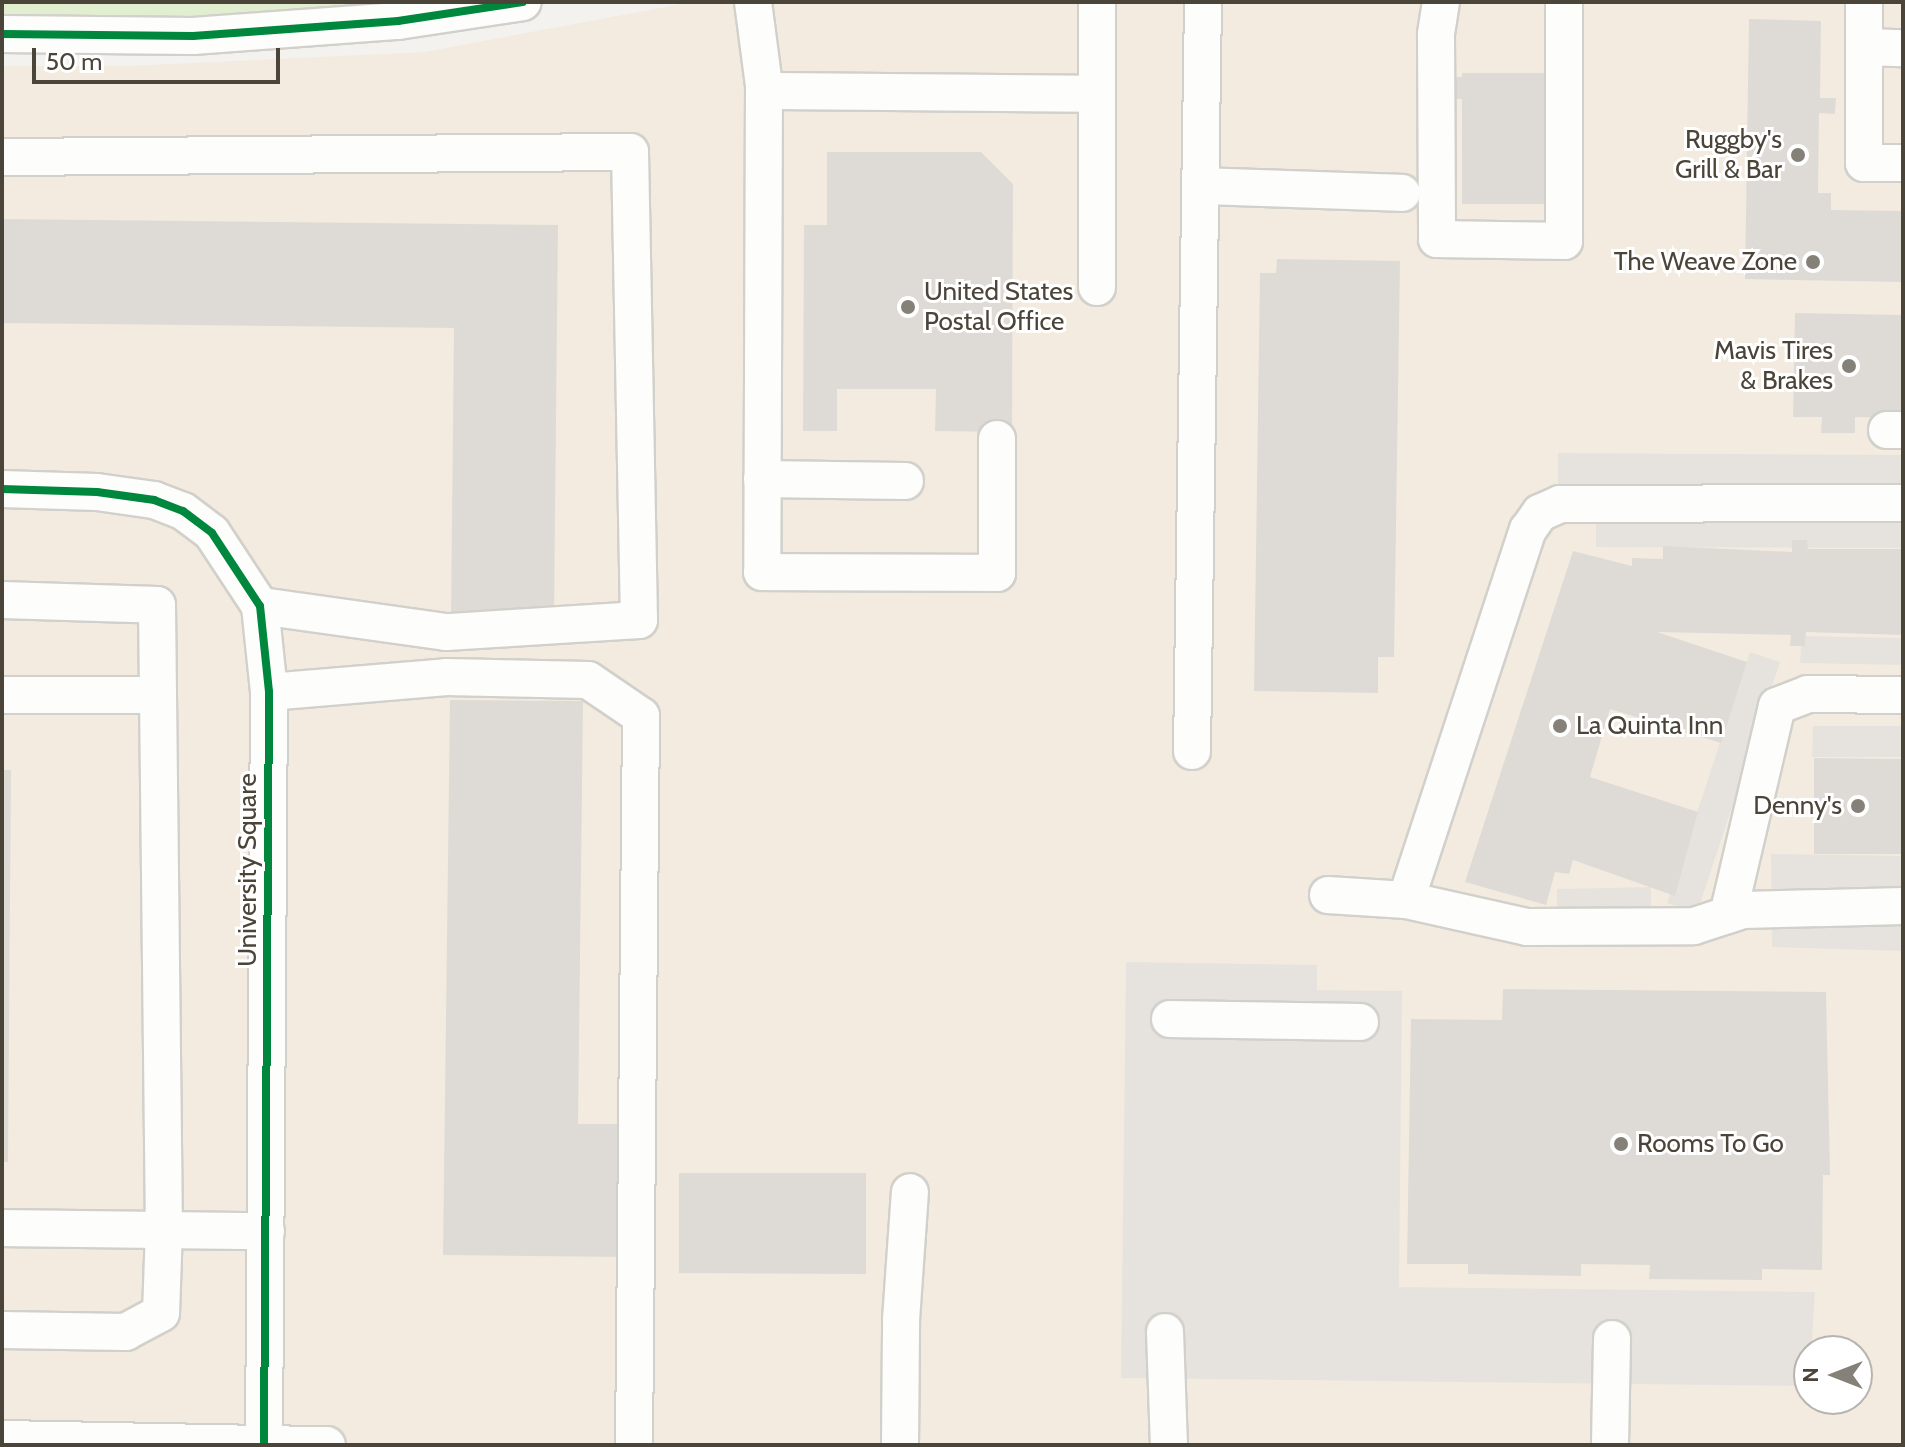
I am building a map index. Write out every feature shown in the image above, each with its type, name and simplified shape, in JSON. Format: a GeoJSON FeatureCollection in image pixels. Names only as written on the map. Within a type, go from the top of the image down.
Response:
{"type":"FeatureCollection","features":[{"type":"Feature","properties":{"kind":"street"},"geometry":{"type":"LineString","coordinates":[[2,34],[193,36],[398,21],[523,2]]}},
{"type":"Feature","properties":{"kind":"street"},"geometry":{"type":"LineString","coordinates":[[753,2],[764,91],[762,572],[997,573],[997,439]]}},
{"type":"Feature","properties":{"kind":"street"},"geometry":{"type":"LineString","coordinates":[[1097,2],[1097,287]]}},
{"type":"Feature","properties":{"kind":"street"},"geometry":{"type":"LineString","coordinates":[[1192,751],[1203,2]]}},
{"type":"Feature","properties":{"kind":"street"},"geometry":{"type":"LineString","coordinates":[[1441,2],[1436,35],[1437,239],[1564,241],[1564,2]]}},
{"type":"Feature","properties":{"kind":"street"},"geometry":{"type":"LineString","coordinates":[[1864,2],[1864,163],[1903,163]]}},
{"type":"Feature","properties":{"kind":"street"},"geometry":{"type":"LineString","coordinates":[[1865,47],[1903,48]]}},
{"type":"Feature","properties":{"kind":"street"},"geometry":{"type":"LineString","coordinates":[[764,91],[1097,94]]}},
{"type":"Feature","properties":{"kind":"street"},"geometry":{"type":"LineString","coordinates":[[2,157],[630,152],[639,620],[446,632],[260,606]]}},
{"type":"Feature","properties":{"kind":"street"},"geometry":{"type":"LineString","coordinates":[[1202,186],[1402,193]]}},
{"type":"Feature","properties":{"kind":"street"},"geometry":{"type":"LineString","coordinates":[[762,479],[905,481]]}},
{"type":"Feature","properties":{"kind":"street","name":"University Square"},"geometry":{"type":"LineString","coordinates":[[2,489],[97,492],[154,500],[183,511],[212,533],[260,606],[269,692],[264,1443]]}},
{"type":"Feature","properties":{"kind":"street"},"geometry":{"type":"LineString","coordinates":[[1406,900],[1528,530],[1540,513],[1560,504],[1903,503]]}},
{"type":"Feature","properties":{"kind":"street"},"geometry":{"type":"LineString","coordinates":[[2,600],[157,605],[164,1228],[161,1313],[126,1332],[2,1330]]}},
{"type":"Feature","properties":{"kind":"street"},"geometry":{"type":"LineString","coordinates":[[269,692],[446,677],[588,680],[641,716],[634,1445]]}},
{"type":"Feature","properties":{"kind":"street"},"geometry":{"type":"LineString","coordinates":[[1728,915],[1777,706],[1808,694],[1903,695]]}},
{"type":"Feature","properties":{"kind":"street"},"geometry":{"type":"LineString","coordinates":[[2,695],[158,695]]}},
{"type":"Feature","properties":{"kind":"street"},"geometry":{"type":"LineString","coordinates":[[1328,895],[1406,900],[1527,927],[1694,926],[1728,915],[1903,906]]}},
{"type":"Feature","properties":{"kind":"street"},"geometry":{"type":"LineString","coordinates":[[1170,1019],[1360,1022]]}},
{"type":"Feature","properties":{"kind":"street"},"geometry":{"type":"LineString","coordinates":[[900,1445],[901,1320],[910,1192]]}},
{"type":"Feature","properties":{"kind":"street"},"geometry":{"type":"LineString","coordinates":[[2,1228],[266,1231]]}},
{"type":"Feature","properties":{"kind":"street"},"geometry":{"type":"LineString","coordinates":[[1165,1332],[1169,1445]]}},
{"type":"Feature","properties":{"kind":"street"},"geometry":{"type":"LineString","coordinates":[[1610,1445],[1612,1339]]}},
{"type":"Feature","properties":{"kind":"street"},"geometry":{"type":"LineString","coordinates":[[11,1441],[327,1445]]}},
{"type":"Feature","properties":{"kind":"shaded area"},"geometry":{"type":"Polygon","coordinates":[[[692,2],[1903,2],[1903,1445],[2,1445],[2,66],[126,66],[424,52],[692,2]]]}},
{"type":"Feature","properties":{"kind":"shaded area"},"geometry":{"type":"Polygon","coordinates":[[[1558,453],[1903,455],[1903,548],[1596,547],[1596,518],[1558,518],[1558,453]]]}},
{"type":"Feature","properties":{"kind":"shaded area"},"geometry":{"type":"Polygon","coordinates":[[[1802,636],[1903,638],[1903,665],[1800,663],[1802,636]]]}},
{"type":"Feature","properties":{"kind":"shaded area"},"geometry":{"type":"Polygon","coordinates":[[[1750,652],[1780,662],[1697,913],[1667,903],[1750,652]]]}},
{"type":"Feature","properties":{"kind":"shaded area"},"geometry":{"type":"Polygon","coordinates":[[[1813,726],[1903,726],[1903,757],[1812,757],[1813,726]]]}},
{"type":"Feature","properties":{"kind":"shaded area"},"geometry":{"type":"Polygon","coordinates":[[[1771,854],[1903,856],[1903,951],[1772,947],[1771,854]]]}},
{"type":"Feature","properties":{"kind":"shaded area"},"geometry":{"type":"Polygon","coordinates":[[[1651,887],[1651,914],[1557,915],[1557,889],[1651,887]]]}},
{"type":"Feature","properties":{"kind":"shaded area"},"geometry":{"type":"Polygon","coordinates":[[[1126,962],[1317,965],[1317,990],[1402,991],[1399,1287],[1815,1292],[1812,1335],[1793,1335],[1793,1386],[1121,1378],[1126,962]]]}},
{"type":"Feature","properties":{"kind":"green space"},"geometry":{"type":"Polygon","coordinates":[[[2,2],[399,2],[189,16],[62,17],[2,15],[2,2]]]}},
{"type":"Feature","properties":{"kind":"building"},"geometry":{"type":"Polygon","coordinates":[[[1749,19],[1821,21],[1820,98],[1836,98],[1835,114],[1819,113],[1818,193],[1831,193],[1831,210],[1903,211],[1903,282],[1745,279],[1749,19]]]}},
{"type":"Feature","properties":{"kind":"building"},"geometry":{"type":"Polygon","coordinates":[[[1462,73],[1556,73],[1556,204],[1462,204],[1462,99],[1443,99],[1443,77],[1462,77],[1462,73]]]}},
{"type":"Feature","properties":{"kind":"building","name":"United States Postal Office"},"geometry":{"type":"Polygon","coordinates":[[[827,152],[981,152],[1013,184],[1012,432],[935,431],[936,389],[837,389],[837,431],[803,431],[804,225],[827,225],[827,152]]]}},
{"type":"Feature","properties":{"kind":"building"},"geometry":{"type":"Polygon","coordinates":[[[2,219],[558,225],[554,617],[451,616],[454,328],[2,323],[2,219]]]}},
{"type":"Feature","properties":{"kind":"building"},"geometry":{"type":"Polygon","coordinates":[[[1277,259],[1400,261],[1394,657],[1378,657],[1378,693],[1254,691],[1260,273],[1276,273],[1277,259]]]}},
{"type":"Feature","properties":{"kind":"building","name":"Mavis Tires & Brakes"},"geometry":{"type":"Polygon","coordinates":[[[1795,313],[1903,315],[1903,418],[1855,417],[1855,433],[1821,433],[1822,417],[1793,417],[1795,313]]]}},
{"type":"Feature","properties":{"kind":"building","name":"La Quinta Inn"},"geometry":{"type":"Polygon","coordinates":[[[1792,540],[1807,540],[1808,549],[1903,549],[1903,635],[1806,632],[1805,646],[1790,646],[1791,635],[1657,632],[1747,662],[1721,743],[1610,709],[1590,777],[1698,812],[1675,896],[1573,860],[1569,874],[1555,872],[1546,905],[1465,882],[1573,551],[1632,566],[1632,558],[1663,559],[1663,546],[1792,552],[1792,540]]]}},
{"type":"Feature","properties":{"kind":"building"},"geometry":{"type":"Polygon","coordinates":[[[450,700],[583,701],[578,1124],[623,1124],[622,1257],[443,1255],[450,700]]]}},
{"type":"Feature","properties":{"kind":"building","name":"Denny's"},"geometry":{"type":"Polygon","coordinates":[[[1814,758],[1903,759],[1903,854],[1814,854],[1814,758]]]}},
{"type":"Feature","properties":{"kind":"building"},"geometry":{"type":"Polygon","coordinates":[[[2,770],[11,770],[8,1162],[2,1162],[2,770]]]}},
{"type":"Feature","properties":{"kind":"building","name":"Rooms To Go"},"geometry":{"type":"Polygon","coordinates":[[[1503,989],[1826,992],[1830,1175],[1823,1175],[1822,1270],[1762,1269],[1762,1280],[1649,1279],[1650,1265],[1581,1264],[1581,1276],[1468,1274],[1468,1264],[1407,1264],[1411,1019],[1502,1020],[1503,989]]]}},
{"type":"Feature","properties":{"kind":"building"},"geometry":{"type":"Polygon","coordinates":[[[679,1173],[866,1173],[866,1274],[679,1273],[679,1173]]]}},
{"type":"Feature","properties":{"kind":"cycle path"},"geometry":{"type":"LineString","coordinates":[[2,34],[193,36],[398,21],[523,2]]}},
{"type":"Feature","properties":{"kind":"cycle path"},"geometry":{"type":"LineString","coordinates":[[2,489],[97,492],[154,500],[183,511],[212,533],[260,606],[269,692],[264,1443]]}},
{"type":"Feature","properties":{"kind":"place","name":"Ruggby's Grill & Bar"},"geometry":{"type":"Point","coordinates":[1798,155]}},
{"type":"Feature","properties":{"kind":"place","name":"The Weave Zone"},"geometry":{"type":"Point","coordinates":[1813,262]}},
{"type":"Feature","properties":{"kind":"place","name":"United States Postal Office"},"geometry":{"type":"Point","coordinates":[908,307]}},
{"type":"Feature","properties":{"kind":"place","name":"Mavis Tires & Brakes"},"geometry":{"type":"Point","coordinates":[1849,366]}},
{"type":"Feature","properties":{"kind":"place","name":"La Quinta Inn"},"geometry":{"type":"Point","coordinates":[1560,726]}},
{"type":"Feature","properties":{"kind":"place","name":"Denny's"},"geometry":{"type":"Point","coordinates":[1858,806]}},
{"type":"Feature","properties":{"kind":"place","name":"Rooms To Go"},"geometry":{"type":"Point","coordinates":[1621,1144]}}]}
